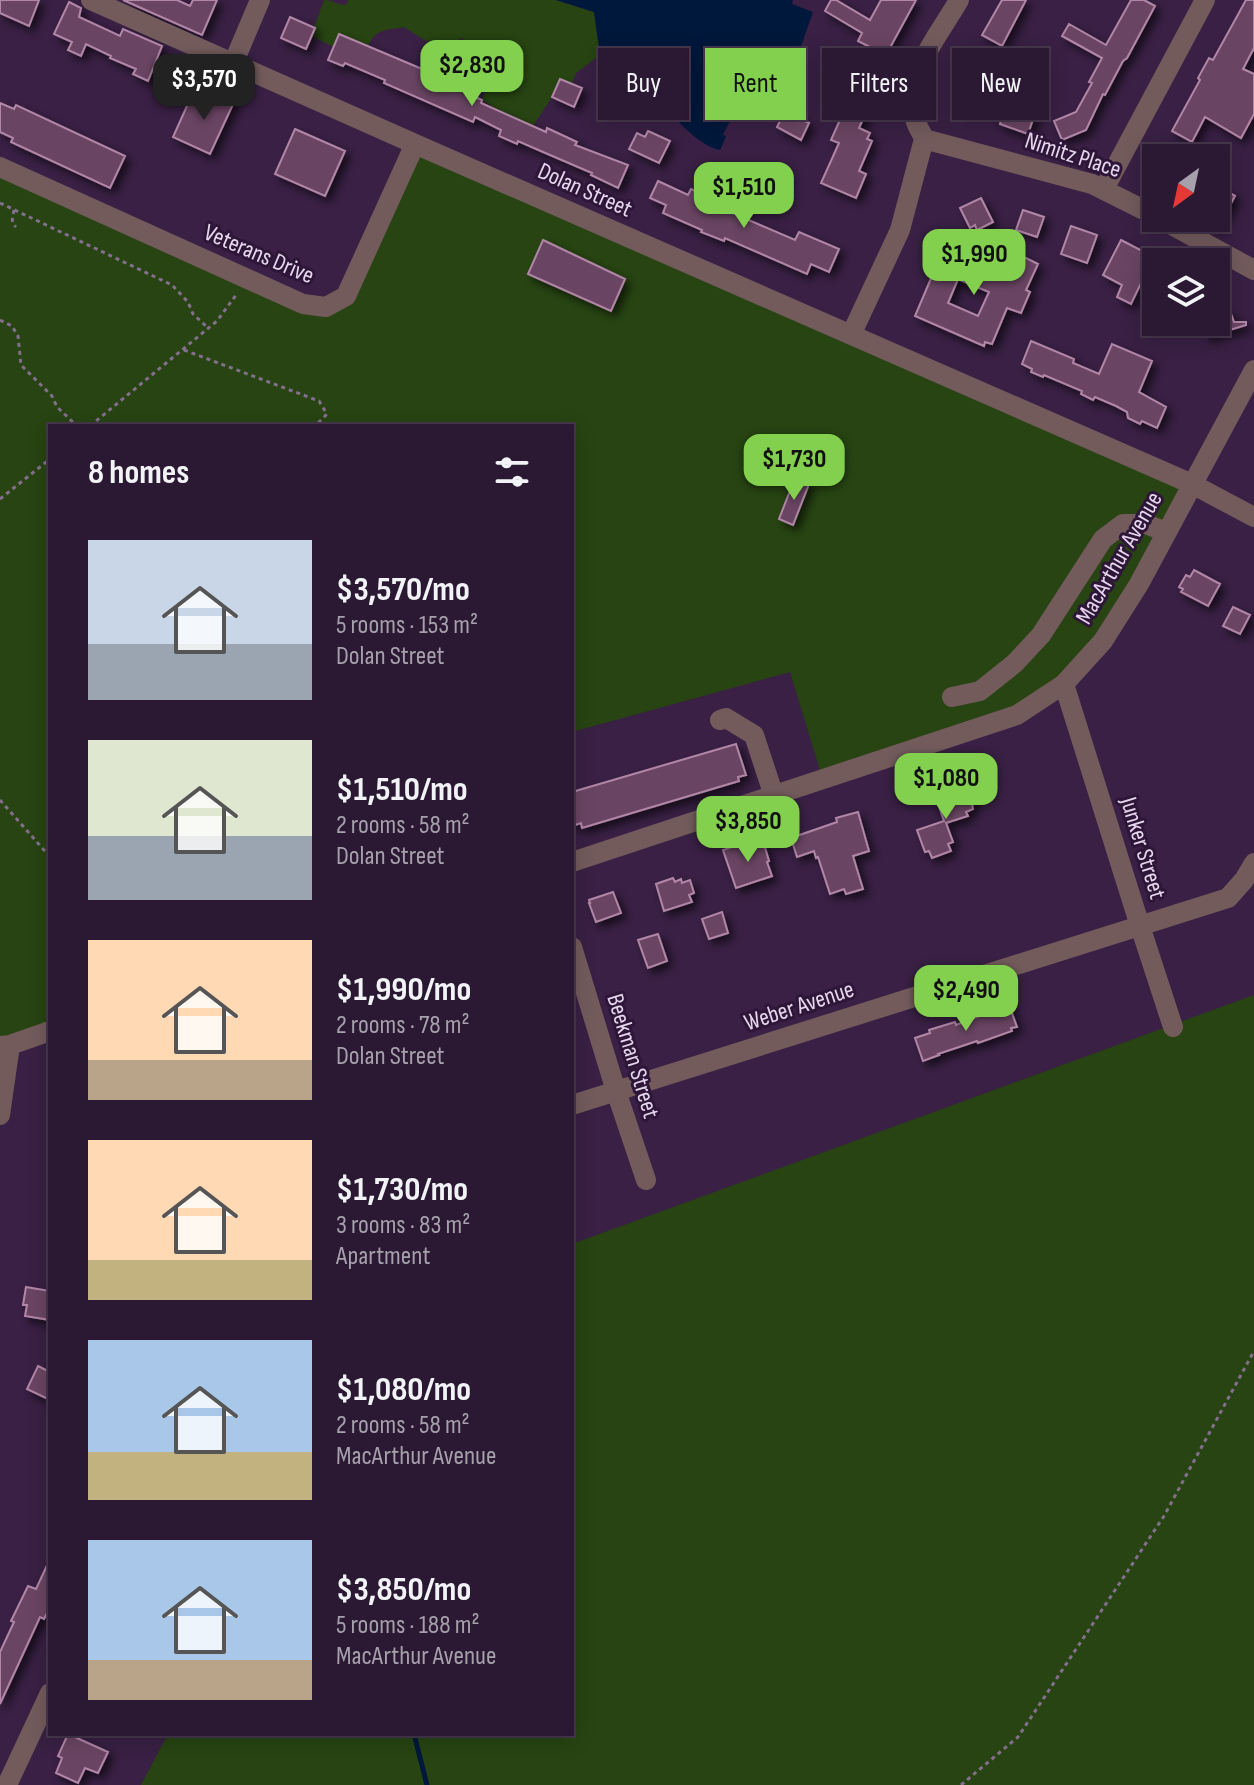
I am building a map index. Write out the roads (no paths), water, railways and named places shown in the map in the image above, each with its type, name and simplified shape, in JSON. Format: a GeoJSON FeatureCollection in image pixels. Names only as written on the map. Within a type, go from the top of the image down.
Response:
{"type":"FeatureCollection","features":[{"type":"Feature","properties":{"kind":"street","name":"Dolan Street"},"geometry":{"type":"LineString","coordinates":[[91,0],[1192,484],[1254,517]]}},
{"type":"Feature","properties":{"kind":"street"},"geometry":{"type":"LineString","coordinates":[[233,64],[260,0]]}},
{"type":"Feature","properties":{"kind":"street"},"geometry":{"type":"LineString","coordinates":[[851,335],[900,230],[924,139],[915,119],[912,96],[917,70],[959,0]]}},
{"type":"Feature","properties":{"kind":"street"},"geometry":{"type":"LineString","coordinates":[[1104,189],[1205,0]]}},
{"type":"Feature","properties":{"kind":"street","name":"Nimitz Place"},"geometry":{"type":"LineString","coordinates":[[924,139],[1092,184],[1142,209]]}},
{"type":"Feature","properties":{"kind":"street","name":"Veterans Drive"},"geometry":{"type":"LineString","coordinates":[[0,167],[303,304],[326,307],[346,296],[415,144]]}},
{"type":"Feature","properties":{"kind":"street","name":"Nimitz Place"},"geometry":{"type":"LineString","coordinates":[[1185,232],[1254,270]]}},
{"type":"Feature","properties":{"kind":"street","name":"MacArthur Avenue"},"geometry":{"type":"LineString","coordinates":[[574,861],[1017,715],[1064,684],[1103,641],[1139,584],[1253,372]]}},
{"type":"Feature","properties":{"kind":"street"},"geometry":{"type":"LineString","coordinates":[[952,697],[980,691],[1015,663],[1041,635],[1103,539],[1123,524],[1146,524],[1166,532]]}},
{"type":"Feature","properties":{"kind":"street","name":"Junker Street"},"geometry":{"type":"LineString","coordinates":[[1064,684],[1173,1027]]}},
{"type":"Feature","properties":{"kind":"street"},"geometry":{"type":"LineString","coordinates":[[720,720],[726,718],[754,735],[774,796]]}},
{"type":"Feature","properties":{"kind":"street","name":"Weber Avenue"},"geometry":{"type":"LineString","coordinates":[[574,1104],[1228,898],[1254,863]]}},
{"type":"Feature","properties":{"kind":"street","name":"Beekman Street"},"geometry":{"type":"LineString","coordinates":[[574,954],[646,1180]]}},
{"type":"Feature","properties":{"kind":"street"},"geometry":{"type":"LineString","coordinates":[[0,1115],[5,1046],[48,1032]]}},
{"type":"Feature","properties":{"kind":"street"},"geometry":{"type":"LineString","coordinates":[[7,1785],[48,1697]]}},
{"type":"Feature","properties":{"kind":"water"},"geometry":{"type":"Polygon","coordinates":[[[556,0],[793,0],[792,4],[813,12],[800,48],[705,48],[705,120],[731,120],[723,134],[726,137],[720,150],[698,139],[676,120],[689,120],[689,48],[599,48],[594,12],[556,0]]]}},
{"type":"Feature","properties":{"kind":"waterway"},"geometry":{"type":"LineString","coordinates":[[415,1736],[427,1785]]}}]}
